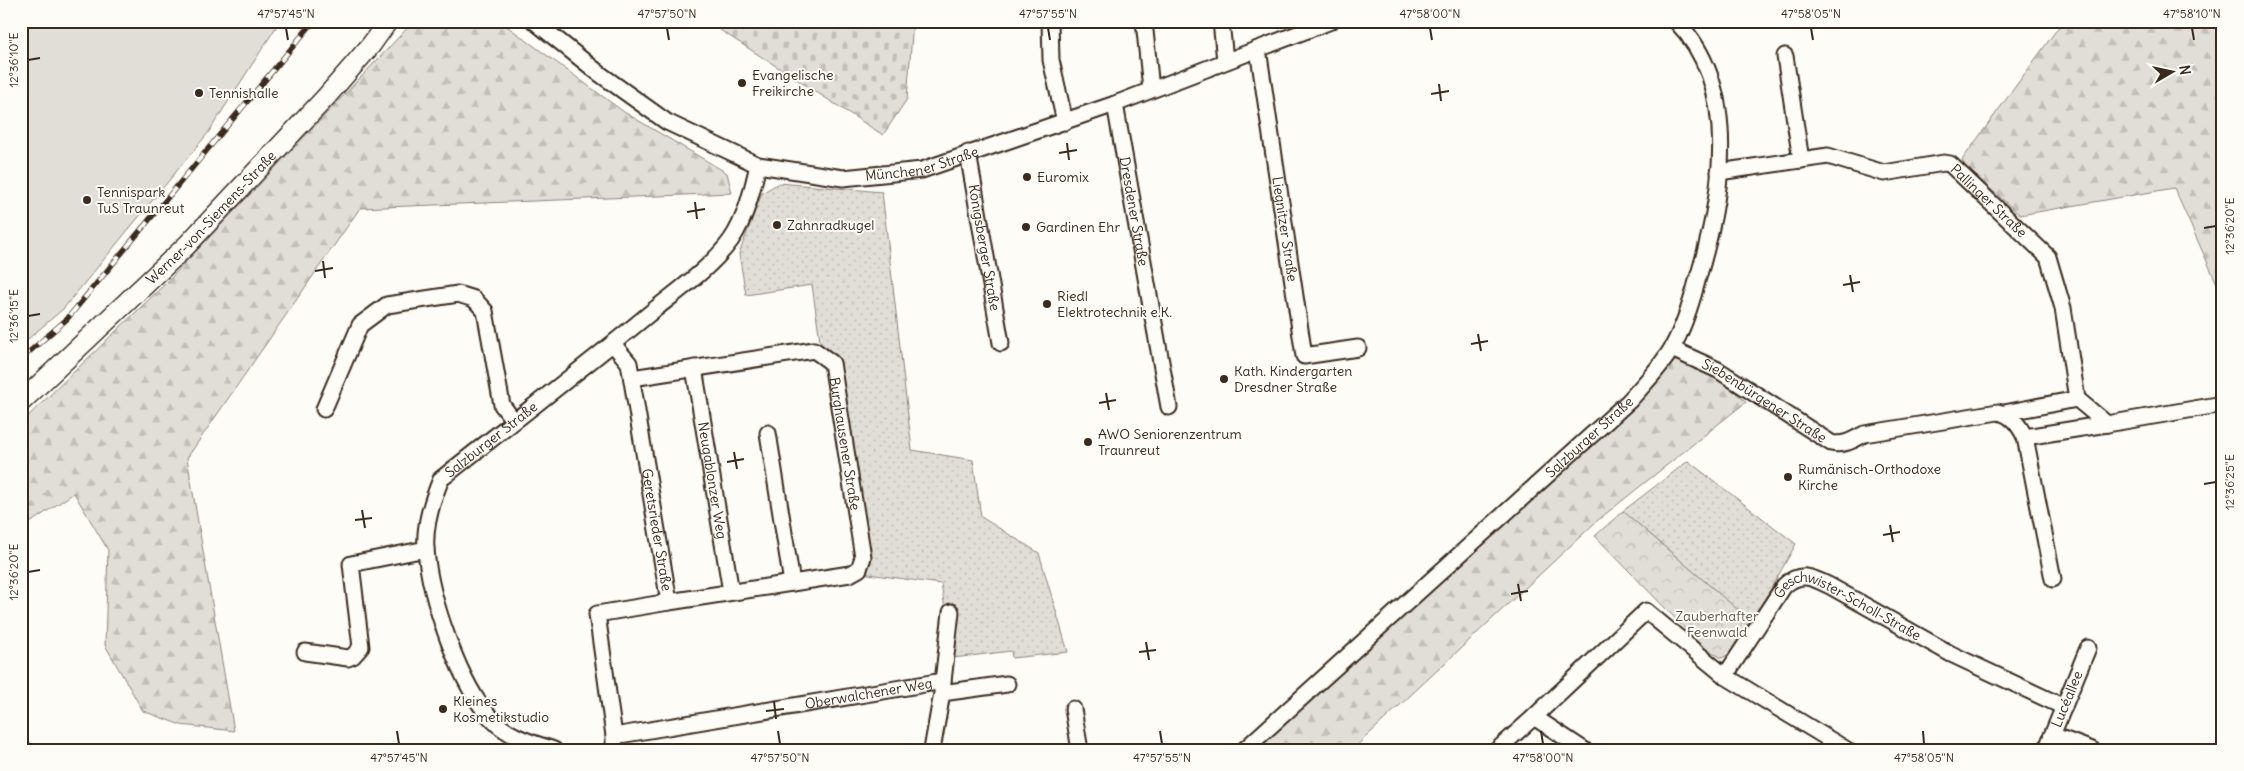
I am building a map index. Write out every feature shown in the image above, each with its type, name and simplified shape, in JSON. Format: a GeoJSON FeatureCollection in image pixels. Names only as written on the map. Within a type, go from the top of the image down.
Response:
{"type":"FeatureCollection","features":[{"type":"Feature","properties":{"kind":"street","name":"Werner-von-Siemens-Straße"},"geometry":{"type":"LineString","coordinates":[[21,402],[187,245],[326,97],[371,45],[388,21]]}},
{"type":"Feature","properties":{"kind":"street","name":"Münchener Straße"},"geometry":{"type":"LineString","coordinates":[[534,21],[600,74],[668,122],[758,165],[843,178],[922,170],[1115,104],[1258,49],[1314,24],[1331,21]]}},
{"type":"Feature","properties":{"kind":"street"},"geometry":{"type":"LineString","coordinates":[[1050,21],[1051,60],[1065,122]]}},
{"type":"Feature","properties":{"kind":"street"},"geometry":{"type":"LineString","coordinates":[[1144,21],[1151,89]]}},
{"type":"Feature","properties":{"kind":"street"},"geometry":{"type":"LineString","coordinates":[[1221,21],[1225,61]]}},
{"type":"Feature","properties":{"kind":"street","name":"Salzburger Straße"},"geometry":{"type":"LineString","coordinates":[[1244,750],[1629,401],[1672,349],[1682,329],[1705,254],[1714,213],[1719,172],[1719,130],[1711,78],[1703,58],[1688,33],[1676,21]]}},
{"type":"Feature","properties":{"kind":"street","name":"Liegnitzer Straße"},"geometry":{"type":"LineString","coordinates":[[1258,49],[1304,356],[1358,348]]}},
{"type":"Feature","properties":{"kind":"street"},"geometry":{"type":"LineString","coordinates":[[1785,56],[1801,160]]}},
{"type":"Feature","properties":{"kind":"street","name":"Dresdener Straße"},"geometry":{"type":"LineString","coordinates":[[1115,104],[1169,407]]}},
{"type":"Feature","properties":{"kind":"street","name":"Königsberger Straße"},"geometry":{"type":"LineString","coordinates":[[968,153],[1001,343]]}},
{"type":"Feature","properties":{"kind":"street","name":"Pallinger Straße"},"geometry":{"type":"LineString","coordinates":[[1719,172],[1828,156],[1884,173],[1944,163],[1950,164],[2048,257],[2063,308],[2077,399]]}},
{"type":"Feature","properties":{"kind":"street","name":"Salzburger Straße"},"geometry":{"type":"LineString","coordinates":[[554,750],[521,740],[493,721],[468,688],[451,647],[435,596],[426,549],[428,522],[433,499],[441,479],[613,344],[716,258],[732,239],[742,219],[750,198],[758,165]]}},
{"type":"Feature","properties":{"kind":"street"},"geometry":{"type":"LineString","coordinates":[[324,409],[360,325],[388,305],[458,294],[474,299],[485,310],[502,405],[514,421]]}},
{"type":"Feature","properties":{"kind":"street","name":"Geretsrieder Straße"},"geometry":{"type":"LineString","coordinates":[[613,344],[629,364],[669,602],[597,614],[614,743]]}},
{"type":"Feature","properties":{"kind":"street","name":"Siebenbürgener Straße"},"geometry":{"type":"LineString","coordinates":[[1672,349],[1718,370],[1836,444],[1849,442],[1864,434],[1998,412],[2004,413],[2077,399]]}},
{"type":"Feature","properties":{"kind":"street","name":"Burghausener Straße"},"geometry":{"type":"LineString","coordinates":[[632,378],[814,350],[832,363],[863,557],[859,568],[850,574],[669,602]]}},
{"type":"Feature","properties":{"kind":"street","name":"Neugablonzer Weg"},"geometry":{"type":"LineString","coordinates":[[694,368],[731,592]]}},
{"type":"Feature","properties":{"kind":"street"},"geometry":{"type":"LineString","coordinates":[[2077,399],[2106,424]]}},
{"type":"Feature","properties":{"kind":"street"},"geometry":{"type":"LineString","coordinates":[[2025,437],[2223,404]]}},
{"type":"Feature","properties":{"kind":"street"},"geometry":{"type":"LineString","coordinates":[[2004,413],[2020,426],[2025,437],[2053,579]]}},
{"type":"Feature","properties":{"kind":"street"},"geometry":{"type":"LineString","coordinates":[[768,433],[792,583]]}},
{"type":"Feature","properties":{"kind":"street"},"geometry":{"type":"LineString","coordinates":[[305,652],[348,658],[353,656],[361,647],[350,564],[426,549]]}},
{"type":"Feature","properties":{"kind":"street","name":"Geschwister-Scholl-Straße"},"geometry":{"type":"LineString","coordinates":[[1725,676],[1784,586],[1792,578],[1802,576],[1830,586],[1950,654],[2064,707]]}},
{"type":"Feature","properties":{"kind":"street"},"geometry":{"type":"LineString","coordinates":[[1497,750],[1646,611],[1725,676],[1847,750]]}},
{"type":"Feature","properties":{"kind":"street"},"geometry":{"type":"LineString","coordinates":[[932,750],[943,687],[951,612]]}},
{"type":"Feature","properties":{"kind":"street","name":"Lucéallee"},"geometry":{"type":"LineString","coordinates":[[2046,750],[2088,648]]}},
{"type":"Feature","properties":{"kind":"street","name":"Oberwalchener Weg"},"geometry":{"type":"LineString","coordinates":[[614,743],[943,687],[1007,684]]}},
{"type":"Feature","properties":{"kind":"street"},"geometry":{"type":"LineString","coordinates":[[1073,709],[1080,750]]}},
{"type":"Feature","properties":{"kind":"street"},"geometry":{"type":"LineString","coordinates":[[1534,717],[1584,750]]}},
{"type":"Feature","properties":{"kind":"street"},"geometry":{"type":"LineString","coordinates":[[2052,735],[2092,750]]}},
{"type":"Feature","properties":{"kind":"green space","name":"Tennispark TuS Traunreut"},"geometry":{"type":"Polygon","coordinates":[[[21,21],[280,21],[208,133],[63,309],[21,345],[21,21]]]}},
{"type":"Feature","properties":{"kind":"green space"},"geometry":{"type":"Polygon","coordinates":[[[414,21],[500,21],[624,112],[727,173],[732,193],[360,208],[187,458],[234,731],[181,725],[143,711],[105,645],[108,550],[74,493],[21,529],[21,423],[167,282],[414,21]]]}},
{"type":"Feature","properties":{"kind":"green space"},"geometry":{"type":"Polygon","coordinates":[[[706,21],[913,21],[907,99],[883,135],[706,21]]]}},
{"type":"Feature","properties":{"kind":"green space"},"geometry":{"type":"Polygon","coordinates":[[[2063,21],[2223,21],[2223,297],[2174,188],[2020,215],[1965,166],[1962,160],[2063,21]]]}},
{"type":"Feature","properties":{"kind":"green space"},"geometry":{"type":"Polygon","coordinates":[[[779,183],[882,192],[912,450],[973,460],[981,517],[1039,553],[1068,652],[1012,658],[1011,651],[953,658],[941,584],[868,574],[836,363],[821,348],[812,285],[746,295],[739,254],[762,193],[779,183]]]}},
{"type":"Feature","properties":{"kind":"green space"},"geometry":{"type":"Polygon","coordinates":[[[1677,359],[1715,374],[1746,402],[1598,520],[1352,750],[1257,750],[1631,407],[1677,359]]]}},
{"type":"Feature","properties":{"kind":"green space"},"geometry":{"type":"Polygon","coordinates":[[[1688,461],[1796,544],[1752,622],[1623,511],[1688,461]]]}},
{"type":"Feature","properties":{"kind":"green space","name":"Zauberhafter Feenwald"},"geometry":{"type":"Polygon","coordinates":[[[1623,511],[1752,622],[1734,651],[1722,658],[1702,646],[1595,536],[1623,511]]]}},
{"type":"Feature","properties":{"kind":"railway"},"geometry":{"type":"LineString","coordinates":[[21,359],[67,319],[314,21]]}},
{"type":"Feature","properties":{"kind":"place","name":"Evangelische Freikirche"},"geometry":{"type":"Point","coordinates":[742,83]}},
{"type":"Feature","properties":{"kind":"place","name":"Tennishalle"},"geometry":{"type":"Point","coordinates":[199,93]}},
{"type":"Feature","properties":{"kind":"place","name":"Euromix"},"geometry":{"type":"Point","coordinates":[1027,177]}},
{"type":"Feature","properties":{"kind":"place","name":"Tennispark TuS Traunreut"},"geometry":{"type":"Point","coordinates":[87,200]}},
{"type":"Feature","properties":{"kind":"place","name":"Zahnradkugel"},"geometry":{"type":"Point","coordinates":[777,225]}},
{"type":"Feature","properties":{"kind":"place","name":"Gardinen Ehr"},"geometry":{"type":"Point","coordinates":[1026,227]}},
{"type":"Feature","properties":{"kind":"place","name":"Riedl Elektrotechnik e.K."},"geometry":{"type":"Point","coordinates":[1047,304]}},
{"type":"Feature","properties":{"kind":"place","name":"Kath. Kindergarten Dresdner Straße"},"geometry":{"type":"Point","coordinates":[1224,379]}},
{"type":"Feature","properties":{"kind":"place","name":"AWO Seniorenzentrum Traunreut"},"geometry":{"type":"Point","coordinates":[1088,442]}},
{"type":"Feature","properties":{"kind":"place","name":"Rumänisch-Orthodoxe Kirche"},"geometry":{"type":"Point","coordinates":[1788,477]}},
{"type":"Feature","properties":{"kind":"place","name":"Kleines Kosmetikstudio"},"geometry":{"type":"Point","coordinates":[443,709]}}]}
